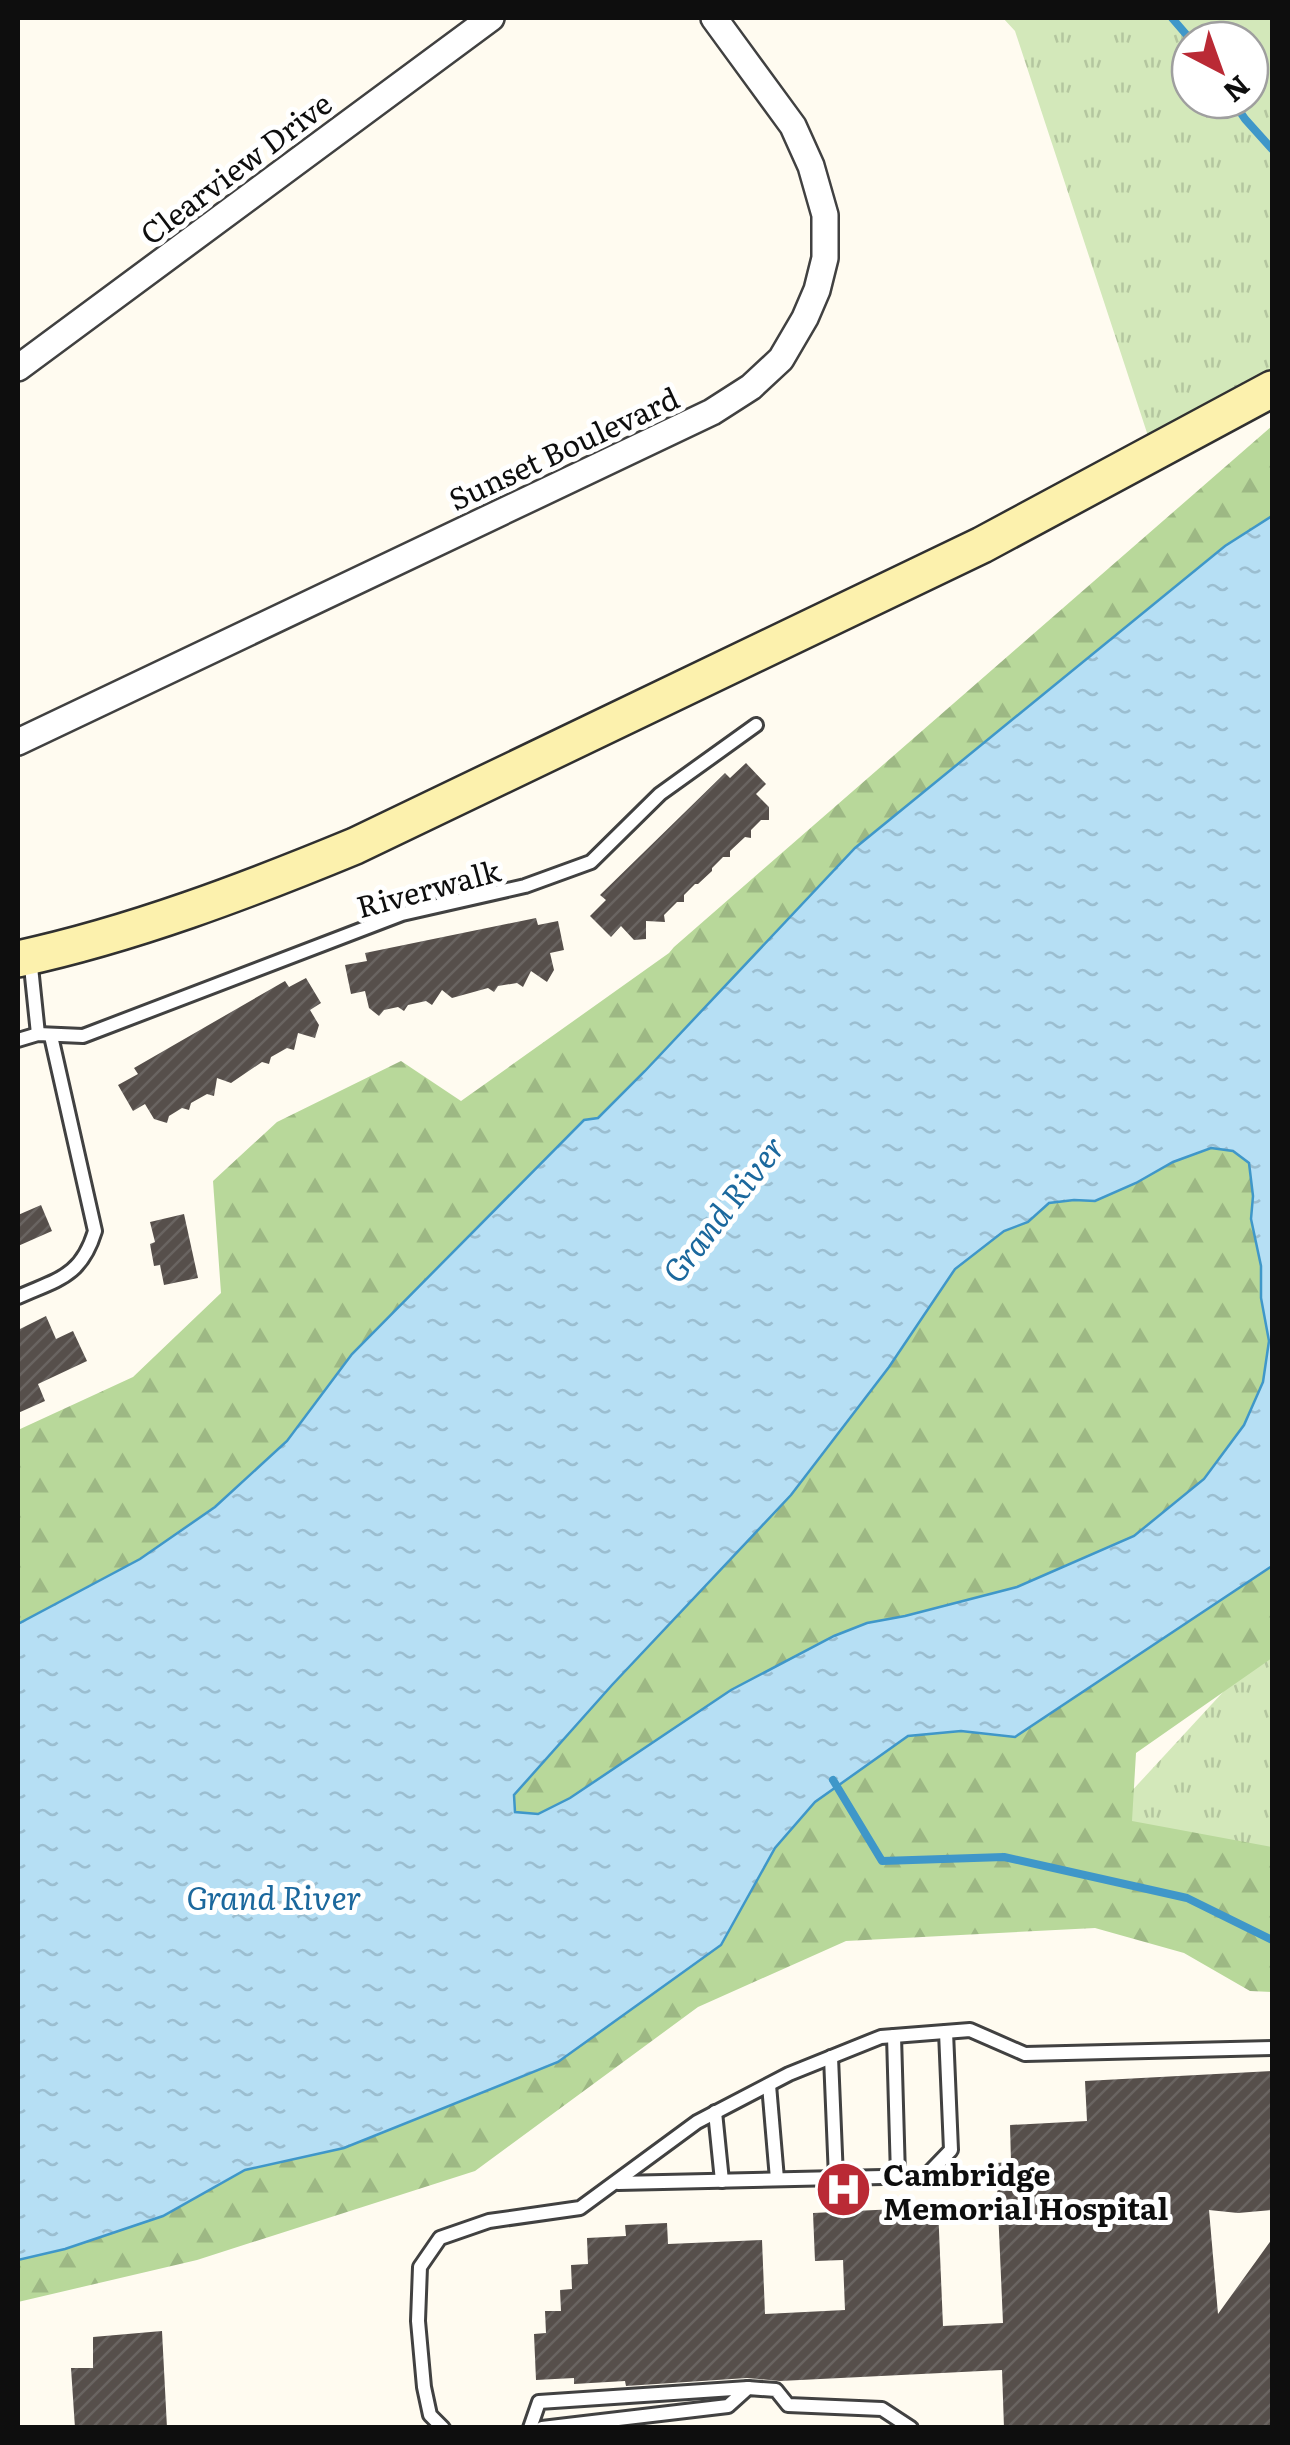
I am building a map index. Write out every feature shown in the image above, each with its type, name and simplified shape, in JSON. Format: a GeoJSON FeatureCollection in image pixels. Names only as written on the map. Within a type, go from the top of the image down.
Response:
{"type":"FeatureCollection","features":[{"type":"Feature","properties":{"kind":"main road"},"geometry":{"type":"LineString","coordinates":[[24,958],[151,922],[355,846],[982,545],[1272,390]]}},
{"type":"Feature","properties":{"kind":"street","name":"Clearview Drive"},"geometry":{"type":"LineString","coordinates":[[18,368],[491,18]]}},
{"type":"Feature","properties":{"kind":"street","name":"Sunset Boulevard"},"geometry":{"type":"LineString","coordinates":[[18,742],[712,412],[751,387],[780,359],[817,290],[824,258],[825,215],[811,166],[793,126],[714,18]]}},
{"type":"Feature","properties":{"kind":"lane","name":"Riverwalk"},"geometry":{"type":"LineString","coordinates":[[18,1040],[44,1035],[83,1036],[402,914],[525,886],[591,862],[660,794],[756,725]]}},
{"type":"Feature","properties":{"kind":"lane"},"geometry":{"type":"LineString","coordinates":[[18,1297],[70,1274],[88,1252],[95,1231],[24,958]]}},
{"type":"Feature","properties":{"kind":"lane"},"geometry":{"type":"LineString","coordinates":[[443,2427],[430,2416],[418,2321],[420,2267],[440,2238],[488,2222],[580,2208],[698,2122],[769,2084],[881,2036],[970,2030],[1025,2054],[1272,2048]]}},
{"type":"Feature","properties":{"kind":"lane"},"geometry":{"type":"LineString","coordinates":[[615,2184],[926,2176],[951,2150],[946,2032]]}},
{"type":"Feature","properties":{"kind":"lane"},"geometry":{"type":"LineString","coordinates":[[894,2036],[898,2176]]}},
{"type":"Feature","properties":{"kind":"lane"},"geometry":{"type":"LineString","coordinates":[[831,2057],[836,2178]]}},
{"type":"Feature","properties":{"kind":"lane"},"geometry":{"type":"LineString","coordinates":[[769,2084],[777,2180]]}},
{"type":"Feature","properties":{"kind":"lane"},"geometry":{"type":"LineString","coordinates":[[716,2112],[722,2181]]}},
{"type":"Feature","properties":{"kind":"lane"},"geometry":{"type":"LineString","coordinates":[[542,2428],[728,2406],[748,2388]]}},
{"type":"Feature","properties":{"kind":"lane"},"geometry":{"type":"LineString","coordinates":[[530,2428],[539,2402],[748,2388],[776,2390],[788,2405],[882,2409],[912,2428]]}},
{"type":"Feature","properties":{"kind":"green space"},"geometry":{"type":"Polygon","coordinates":[[[1003,18],[1272,18],[1272,372],[1151,445],[1015,31],[1003,18]]]}},
{"type":"Feature","properties":{"kind":"green space"},"geometry":{"type":"Polygon","coordinates":[[[1272,426],[1272,516],[1225,546],[855,848],[645,1071],[598,1118],[584,1121],[352,1354],[287,1441],[215,1507],[140,1559],[18,1624],[18,1430],[133,1377],[221,1293],[213,1181],[277,1122],[401,1061],[461,1101],[669,953],[1272,426]]]}},
{"type":"Feature","properties":{"kind":"green space"},"geometry":{"type":"Polygon","coordinates":[[[1211,1148],[1233,1151],[1249,1163],[1251,1219],[1270,1341],[1263,1382],[1244,1425],[1204,1479],[1134,1536],[1017,1587],[867,1623],[834,1636],[731,1690],[570,1798],[538,1814],[515,1812],[513,1795],[791,1495],[889,1367],[954,1269],[1004,1231],[1028,1222],[1049,1203],[1095,1201],[1173,1162],[1211,1148]]]}},
{"type":"Feature","properties":{"kind":"green space"},"geometry":{"type":"Polygon","coordinates":[[[1272,1566],[1272,1658],[1136,1753],[1132,1821],[1272,1847],[1272,1992],[1250,1991],[1184,1953],[1095,1928],[846,1941],[698,2007],[475,2171],[197,2260],[18,2302],[18,2260],[65,2249],[163,2216],[245,2170],[344,2148],[720,1945],[775,1848],[815,1802],[908,1736],[961,1731],[1015,1737],[1272,1566]]]}},
{"type":"Feature","properties":{"kind":"green space"},"geometry":{"type":"Polygon","coordinates":[[[1271,1640],[1272,1858],[1104,1821],[1271,1640]]]}},
{"type":"Feature","properties":{"kind":"water","name":"Grand River"},"geometry":{"type":"Polygon","coordinates":[[[1272,516],[1272,1566],[1015,1737],[961,1731],[908,1736],[815,1802],[775,1848],[721,1945],[558,2062],[344,2148],[245,2170],[163,2216],[65,2249],[18,2260],[18,1624],[140,1559],[215,1507],[287,1441],[352,1354],[584,1120],[598,1118],[645,1071],[855,848],[1225,546],[1272,516]],[[1211,1148],[1173,1162],[1095,1201],[1049,1203],[1028,1222],[1004,1231],[955,1269],[889,1367],[791,1495],[514,1795],[515,1812],[538,1814],[570,1798],[731,1690],[834,1636],[867,1623],[1017,1587],[1134,1536],[1204,1479],[1244,1425],[1263,1382],[1269,1341],[1261,1298],[1261,1266],[1251,1219],[1249,1163],[1233,1151],[1211,1148]]]}},
{"type":"Feature","properties":{"kind":"building"},"geometry":{"type":"Polygon","coordinates":[[[746,763],[766,784],[756,794],[769,807],[769,820],[761,820],[751,830],[751,838],[745,837],[730,851],[730,857],[723,857],[695,884],[684,895],[684,902],[677,902],[664,915],[665,922],[646,921],[646,939],[634,940],[621,926],[611,937],[590,916],[606,900],[600,895],[725,773],[730,778],[746,763]]]}},
{"type":"Feature","properties":{"kind":"building"},"geometry":{"type":"Polygon","coordinates":[[[536,918],[538,925],[558,921],[564,950],[550,953],[554,970],[547,982],[531,971],[523,987],[517,983],[498,986],[494,992],[488,988],[452,998],[442,990],[432,1005],[426,1001],[408,1005],[404,1011],[398,1007],[384,1010],[379,1016],[369,1008],[365,991],[351,994],[345,965],[367,961],[365,953],[536,918]]]}},
{"type":"Feature","properties":{"kind":"building"},"geometry":{"type":"Polygon","coordinates":[[[306,978],[321,1003],[310,1010],[319,1025],[315,1038],[298,1033],[294,1050],[287,1048],[271,1057],[269,1064],[262,1062],[231,1083],[217,1078],[214,1096],[207,1094],[191,1103],[189,1110],[182,1108],[169,1116],[167,1123],[154,1119],[145,1104],[133,1111],[118,1085],[138,1074],[134,1068],[285,981],[289,987],[306,978]]]}},
{"type":"Feature","properties":{"kind":"building"},"geometry":{"type":"Polygon","coordinates":[[[41,1205],[52,1231],[18,1246],[18,1215],[41,1205]]]}},
{"type":"Feature","properties":{"kind":"building"},"geometry":{"type":"Polygon","coordinates":[[[184,1214],[198,1278],[164,1285],[160,1265],[154,1266],[150,1244],[155,1242],[150,1222],[184,1214]]]}},
{"type":"Feature","properties":{"kind":"building"},"geometry":{"type":"Polygon","coordinates":[[[46,1316],[56,1339],[73,1331],[87,1361],[38,1384],[45,1401],[18,1413],[18,1330],[46,1316]]]}},
{"type":"Feature","properties":{"kind":"building"},"geometry":{"type":"Polygon","coordinates":[[[1272,2071],[1272,2210],[1209,2210],[1218,2314],[1272,2239],[1272,2428],[1004,2428],[1002,2370],[626,2386],[625,2381],[574,2384],[574,2378],[536,2380],[534,2334],[546,2333],[545,2311],[561,2311],[560,2290],[572,2289],[571,2265],[588,2264],[587,2238],[626,2236],[625,2225],[667,2223],[668,2244],[762,2240],[765,2314],[845,2310],[843,2260],[815,2261],[813,2213],[938,2207],[943,2326],[1003,2323],[996,2163],[1011,2162],[1010,2125],[1087,2121],[1085,2081],[1272,2071]]]}},
{"type":"Feature","properties":{"kind":"building"},"geometry":{"type":"Polygon","coordinates":[[[162,2331],[167,2428],[75,2428],[71,2368],[93,2368],[93,2337],[162,2331]]]}},
{"type":"Feature","properties":{"kind":"waterway"},"geometry":{"type":"LineString","coordinates":[[1246,120],[1272,149]]}},
{"type":"Feature","properties":{"kind":"waterway"},"geometry":{"type":"LineString","coordinates":[[833,1780],[882,1861],[1004,1857],[1187,1898],[1272,1940]]}},
{"type":"Feature","properties":{"kind":"place","name":"Cambridge Memorial Hospital"},"geometry":{"type":"Point","coordinates":[844,2190]}}]}
